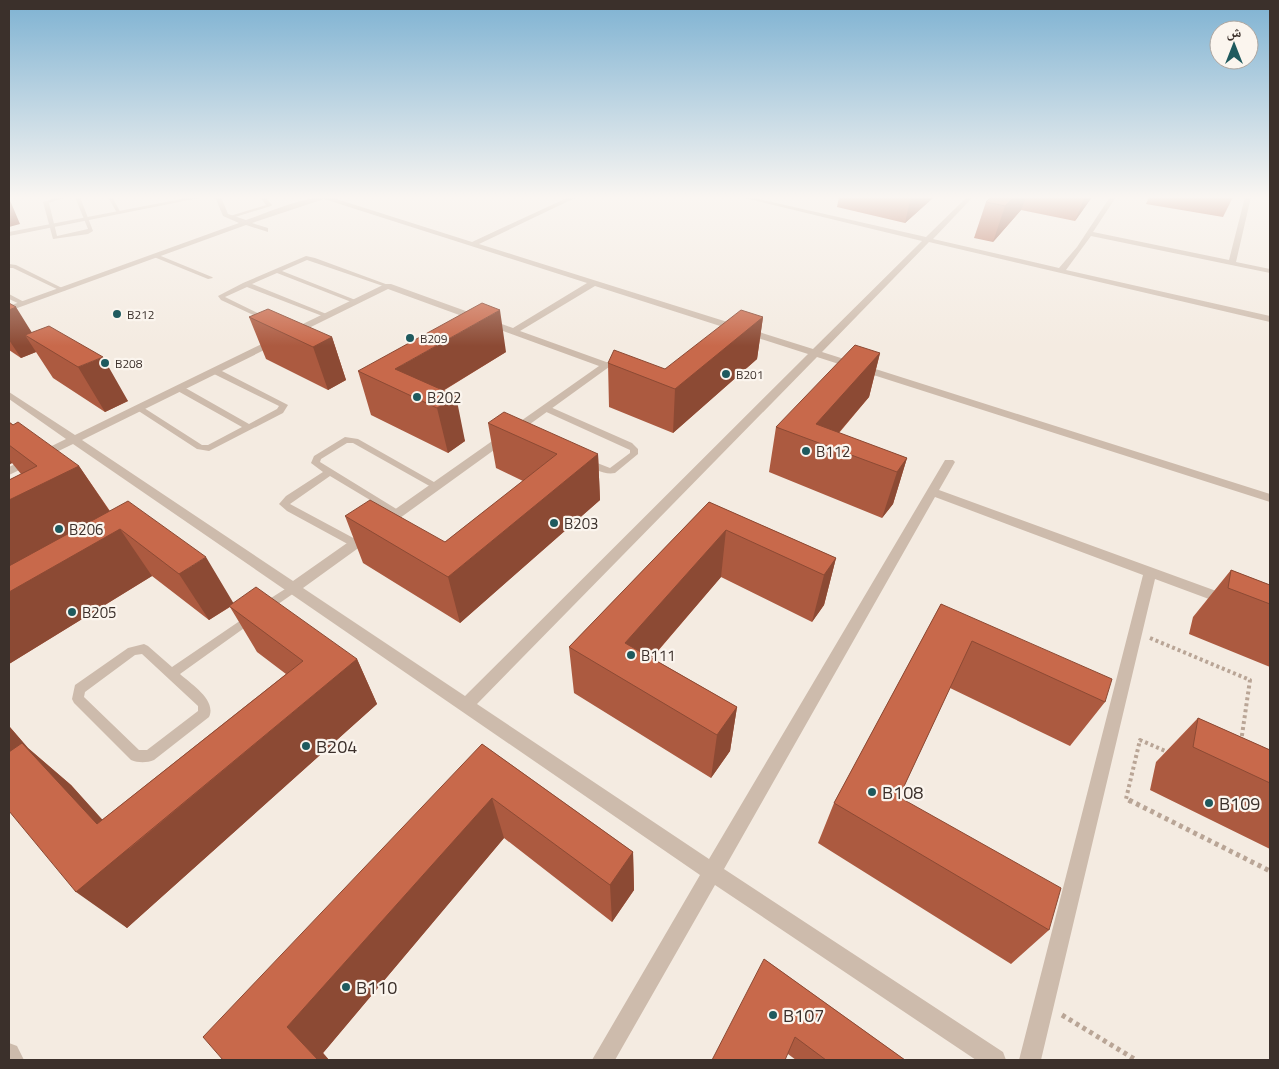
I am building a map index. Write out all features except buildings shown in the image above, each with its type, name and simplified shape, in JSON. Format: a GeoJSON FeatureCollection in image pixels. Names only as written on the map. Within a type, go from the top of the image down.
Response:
{"type":"FeatureCollection","features":[{"type":"Feature","properties":{"kind":"street"},"geometry":{"type":"LineString","coordinates":[[9,310],[181,247]]}},
{"type":"Feature","properties":{"kind":"street"},"geometry":{"type":"LineString","coordinates":[[482,247],[1270,498]]}},
{"type":"Feature","properties":{"kind":"street"},"geometry":{"type":"LineString","coordinates":[[466,705],[920,247]]}},
{"type":"Feature","properties":{"kind":"street"},"geometry":{"type":"LineString","coordinates":[[957,247],[1270,319]]}},
{"type":"Feature","properties":{"kind":"street"},"geometry":{"type":"LineString","coordinates":[[1061,271],[1081,247]]}},
{"type":"Feature","properties":{"kind":"street"},"geometry":{"type":"LineString","coordinates":[[1158,247],[1270,271]]}},
{"type":"Feature","properties":{"kind":"street"},"geometry":{"type":"LineString","coordinates":[[1232,263],[1236,247]]}},
{"type":"Feature","properties":{"kind":"street"},"geometry":{"type":"LineString","coordinates":[[514,331],[594,283]]}},
{"type":"Feature","properties":{"kind":"street"},"geometry":{"type":"LineString","coordinates":[[9,471],[215,371],[289,330],[327,316],[388,286],[606,365],[545,408],[521,431],[436,486],[293,588]]}},
{"type":"Feature","properties":{"kind":"street"},"geometry":{"type":"LineString","coordinates":[[9,395],[712,872],[995,1060]]}},
{"type":"Feature","properties":{"kind":"street"},"geometry":{"type":"LineString","coordinates":[[603,1060],[949,462]]}},
{"type":"Feature","properties":{"kind":"street"},"geometry":{"type":"LineString","coordinates":[[932,492],[1233,603]]}},
{"type":"Feature","properties":{"kind":"street"},"geometry":{"type":"LineString","coordinates":[[1030,1060],[1150,572]]}},
{"type":"Feature","properties":{"kind":"street"},"geometry":{"type":"LineString","coordinates":[[9,1054],[13,1060]]}},
{"type":"Feature","properties":{"kind":"lane"},"geometry":{"type":"LineString","coordinates":[[156,256],[210,278]]}},
{"type":"Feature","properties":{"kind":"lane"},"geometry":{"type":"LineString","coordinates":[[276,324],[223,299],[221,296],[306,258],[388,286]]}},
{"type":"Feature","properties":{"kind":"lane"},"geometry":{"type":"LineString","coordinates":[[9,266],[14,266],[63,290]]}},
{"type":"Feature","properties":{"kind":"lane"},"geometry":{"type":"LineString","coordinates":[[276,271],[356,302]]}},
{"type":"Feature","properties":{"kind":"lane"},"geometry":{"type":"LineString","coordinates":[[245,284],[327,316]]}},
{"type":"Feature","properties":{"kind":"lane"},"geometry":{"type":"LineString","coordinates":[[9,296],[24,304]]}},
{"type":"Feature","properties":{"kind":"lane"},"geometry":{"type":"LineString","coordinates":[[138,408],[200,448],[209,448],[280,410],[284,405],[215,371]]}},
{"type":"Feature","properties":{"kind":"lane"},"geometry":{"type":"LineString","coordinates":[[179,388],[248,427]]}},
{"type":"Feature","properties":{"kind":"lane"},"geometry":{"type":"LineString","coordinates":[[545,408],[629,445],[634,449],[634,454],[612,471],[604,470],[578,458]]}},
{"type":"Feature","properties":{"kind":"lane"},"geometry":{"type":"LineString","coordinates":[[398,513],[315,463],[316,458],[345,440],[355,441],[436,486]]}},
{"type":"Feature","properties":{"kind":"lane"},"geometry":{"type":"LineString","coordinates":[[329,472],[284,504],[355,544]]}},
{"type":"Feature","properties":{"kind":"lane"},"geometry":{"type":"LineString","coordinates":[[171,674],[293,588]]}},
{"type":"Feature","properties":{"kind":"lane"},"geometry":{"type":"LineString","coordinates":[[144,649],[171,674],[204,704],[205,713],[149,756],[136,756],[78,700],[79,689],[132,651],[144,649]]}},
{"type":"Feature","properties":{"kind":"path"},"geometry":{"type":"LineString","coordinates":[[1135,632],[1250,680],[1241,744]]}},
{"type":"Feature","properties":{"kind":"path"},"geometry":{"type":"LineString","coordinates":[[1175,755],[1140,740],[1126,799],[1270,871]]}},
{"type":"Feature","properties":{"kind":"path"},"geometry":{"type":"LineString","coordinates":[[1044,1004],[1136,1060]]}},
{"type":"Feature","properties":{"kind":"place","name":"B212"},"geometry":{"type":"Point","coordinates":[117,314]}},
{"type":"Feature","properties":{"kind":"place","name":"B209"},"geometry":{"type":"Point","coordinates":[410,338]}},
{"type":"Feature","properties":{"kind":"place","name":"B208"},"geometry":{"type":"Point","coordinates":[105,363]}},
{"type":"Feature","properties":{"kind":"place","name":"B201"},"geometry":{"type":"Point","coordinates":[726,374]}},
{"type":"Feature","properties":{"kind":"place","name":"B202"},"geometry":{"type":"Point","coordinates":[417,397]}},
{"type":"Feature","properties":{"kind":"place","name":"B112"},"geometry":{"type":"Point","coordinates":[806,451]}},
{"type":"Feature","properties":{"kind":"place","name":"B203"},"geometry":{"type":"Point","coordinates":[554,523]}},
{"type":"Feature","properties":{"kind":"place","name":"B206"},"geometry":{"type":"Point","coordinates":[59,529]}},
{"type":"Feature","properties":{"kind":"place","name":"B205"},"geometry":{"type":"Point","coordinates":[72,612]}},
{"type":"Feature","properties":{"kind":"place","name":"B111"},"geometry":{"type":"Point","coordinates":[631,655]}},
{"type":"Feature","properties":{"kind":"place","name":"B204"},"geometry":{"type":"Point","coordinates":[306,746]}},
{"type":"Feature","properties":{"kind":"place","name":"B108"},"geometry":{"type":"Point","coordinates":[872,792]}},
{"type":"Feature","properties":{"kind":"place","name":"B109"},"geometry":{"type":"Point","coordinates":[1209,803]}},
{"type":"Feature","properties":{"kind":"place","name":"B110"},"geometry":{"type":"Point","coordinates":[346,987]}},
{"type":"Feature","properties":{"kind":"place","name":"B107"},"geometry":{"type":"Point","coordinates":[773,1015]}}]}
